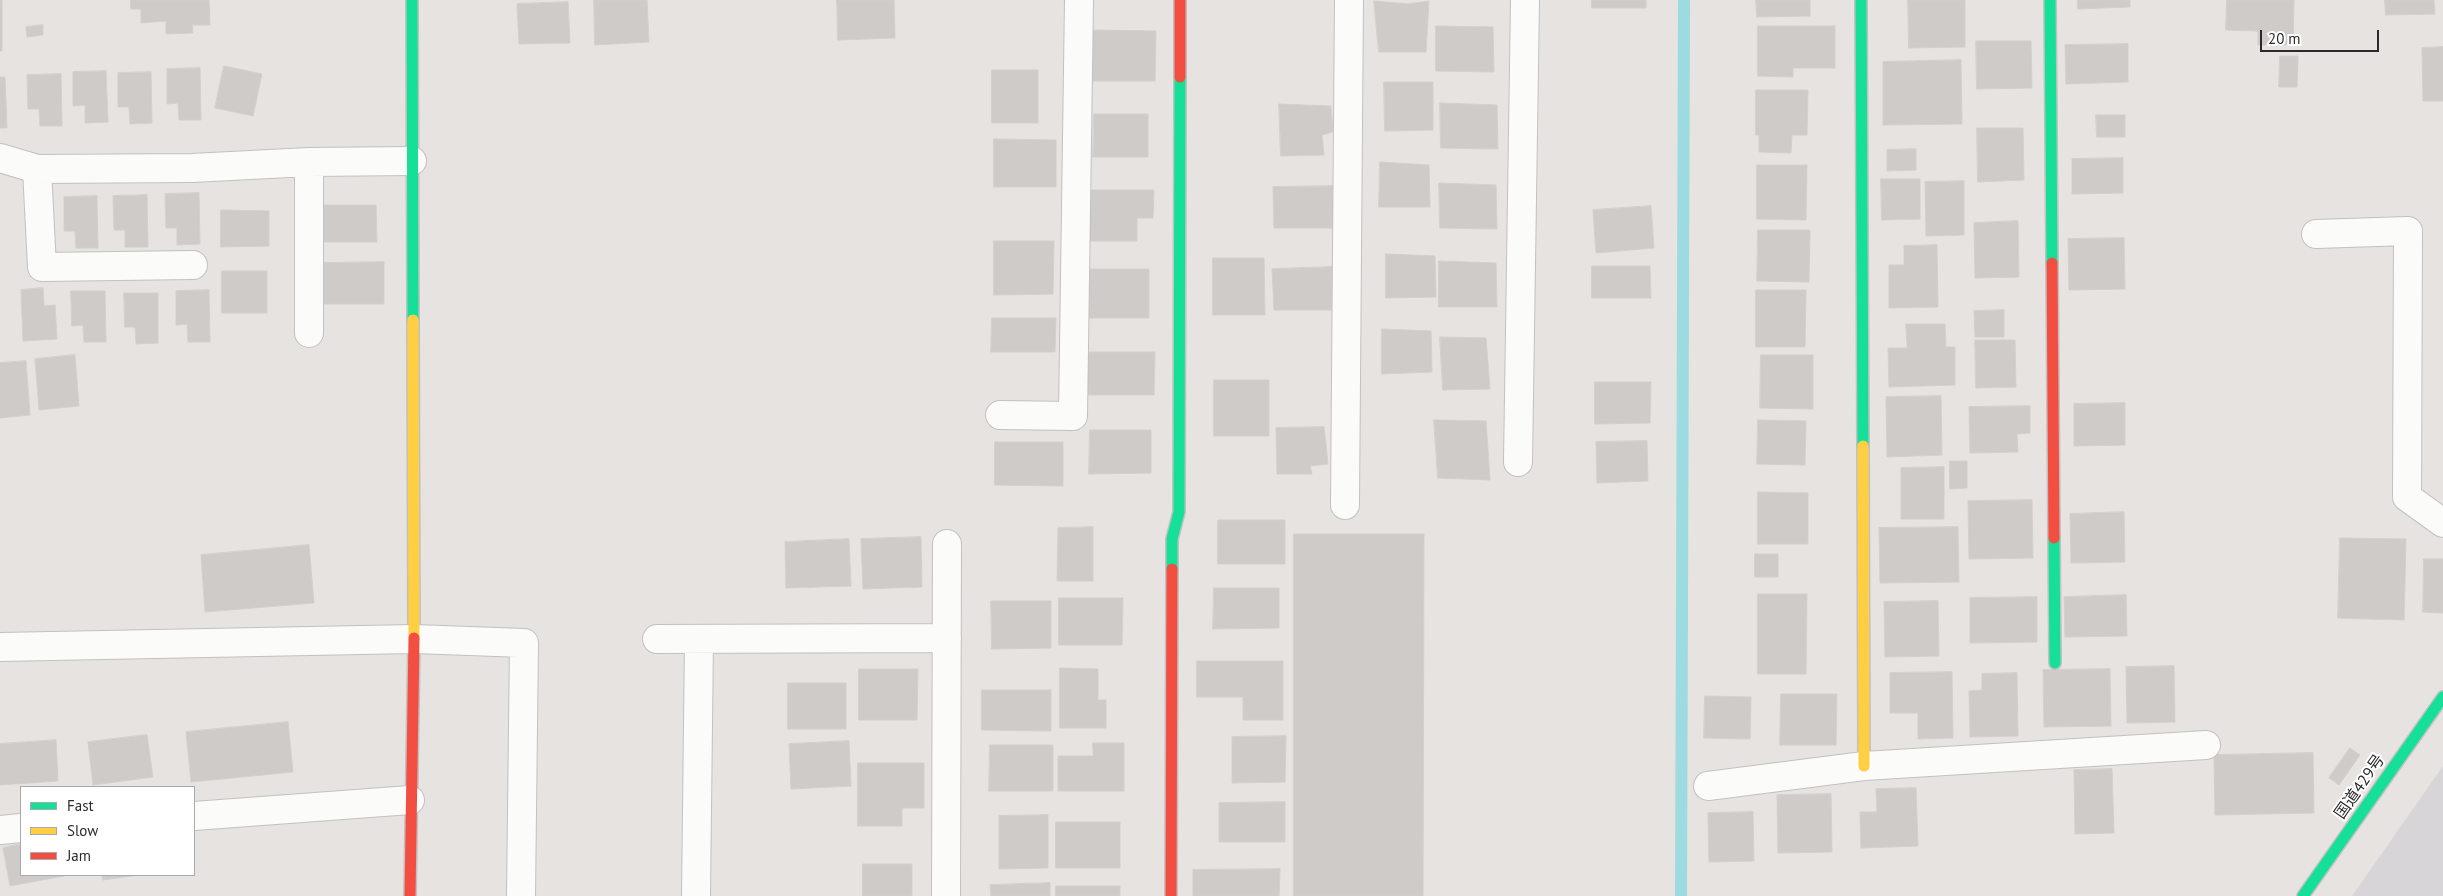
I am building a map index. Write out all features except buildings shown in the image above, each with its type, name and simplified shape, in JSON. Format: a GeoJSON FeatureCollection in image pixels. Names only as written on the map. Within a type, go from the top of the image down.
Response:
{"type":"FeatureCollection","features":[{"type":"Feature","properties":{"kind":"main road"},"geometry":{"type":"LineString","coordinates":[[410,896],[414,639],[412,0]]}},
{"type":"Feature","properties":{"kind":"main road"},"geometry":{"type":"LineString","coordinates":[[1171,896],[1172,538],[1179,512],[1180,0]]}},
{"type":"Feature","properties":{"kind":"main road"},"geometry":{"type":"LineString","coordinates":[[1861,0],[1864,766]]}},
{"type":"Feature","properties":{"kind":"main road"},"geometry":{"type":"LineString","coordinates":[[2050,0],[2055,663]]}},
{"type":"Feature","properties":{"kind":"main road","name":"国道429号"},"geometry":{"type":"LineString","coordinates":[[2303,896],[2443,697]]}},
{"type":"Feature","properties":{"kind":"street"},"geometry":{"type":"LineString","coordinates":[[1000,415],[1073,416],[1080,0]]}},
{"type":"Feature","properties":{"kind":"street"},"geometry":{"type":"LineString","coordinates":[[1345,505],[1349,0]]}},
{"type":"Feature","properties":{"kind":"street"},"geometry":{"type":"LineString","coordinates":[[1518,462],[1524,0]]}},
{"type":"Feature","properties":{"kind":"street"},"geometry":{"type":"LineString","coordinates":[[0,158],[37,169],[192,168],[309,162],[412,161]]}},
{"type":"Feature","properties":{"kind":"street"},"geometry":{"type":"LineString","coordinates":[[309,162],[309,333]]}},
{"type":"Feature","properties":{"kind":"street"},"geometry":{"type":"LineString","coordinates":[[37,169],[42,266],[193,264]]}},
{"type":"Feature","properties":{"kind":"street"},"geometry":{"type":"LineString","coordinates":[[2316,234],[2408,231],[2407,497],[2443,523]]}},
{"type":"Feature","properties":{"kind":"street"},"geometry":{"type":"LineString","coordinates":[[946,896],[947,544]]}},
{"type":"Feature","properties":{"kind":"street"},"geometry":{"type":"LineString","coordinates":[[657,639],[946,638]]}},
{"type":"Feature","properties":{"kind":"street"},"geometry":{"type":"LineString","coordinates":[[0,647],[414,639],[524,643],[521,896]]}},
{"type":"Feature","properties":{"kind":"street"},"geometry":{"type":"LineString","coordinates":[[696,896],[699,639]]}},
{"type":"Feature","properties":{"kind":"street"},"geometry":{"type":"LineString","coordinates":[[1708,786],[1864,766],[2206,745]]}},
{"type":"Feature","properties":{"kind":"street"},"geometry":{"type":"LineString","coordinates":[[195,816],[410,800]]}},
{"type":"Feature","properties":{"kind":"street"},"geometry":{"type":"LineString","coordinates":[[0,830],[20,828]]}},
{"type":"Feature","properties":{"kind":"shaded area"},"geometry":{"type":"Polygon","coordinates":[[[2443,766],[2443,896],[2352,896],[2443,766]]]}},
{"type":"Feature","properties":{"kind":"waterway"},"geometry":{"type":"LineString","coordinates":[[1681,896],[1684,0]]}},
{"type":"Feature","properties":{"kind":"traffic: fast"},"geometry":{"type":"LineString","coordinates":[[412,0],[413,320]]}},
{"type":"Feature","properties":{"kind":"traffic: fast"},"geometry":{"type":"LineString","coordinates":[[1861,0],[1863,446]]}},
{"type":"Feature","properties":{"kind":"traffic: fast"},"geometry":{"type":"LineString","coordinates":[[2050,0],[2052,263]]}},
{"type":"Feature","properties":{"kind":"traffic: fast"},"geometry":{"type":"LineString","coordinates":[[1172,569],[1172,539],[1179,512],[1180,77]]}},
{"type":"Feature","properties":{"kind":"traffic: fast"},"geometry":{"type":"LineString","coordinates":[[2054,538],[2055,663]]}},
{"type":"Feature","properties":{"kind":"traffic: fast"},"geometry":{"type":"LineString","coordinates":[[2303,896],[2443,697]]}},
{"type":"Feature","properties":{"kind":"traffic: slow"},"geometry":{"type":"LineString","coordinates":[[413,320],[414,638]]}},
{"type":"Feature","properties":{"kind":"traffic: slow"},"geometry":{"type":"LineString","coordinates":[[1863,446],[1864,766]]}},
{"type":"Feature","properties":{"kind":"traffic: jam"},"geometry":{"type":"LineString","coordinates":[[1180,0],[1180,77]]}},
{"type":"Feature","properties":{"kind":"traffic: jam"},"geometry":{"type":"LineString","coordinates":[[2052,263],[2054,538]]}},
{"type":"Feature","properties":{"kind":"traffic: jam"},"geometry":{"type":"LineString","coordinates":[[1171,896],[1172,569]]}},
{"type":"Feature","properties":{"kind":"traffic: jam"},"geometry":{"type":"LineString","coordinates":[[410,896],[414,638]]}}]}
